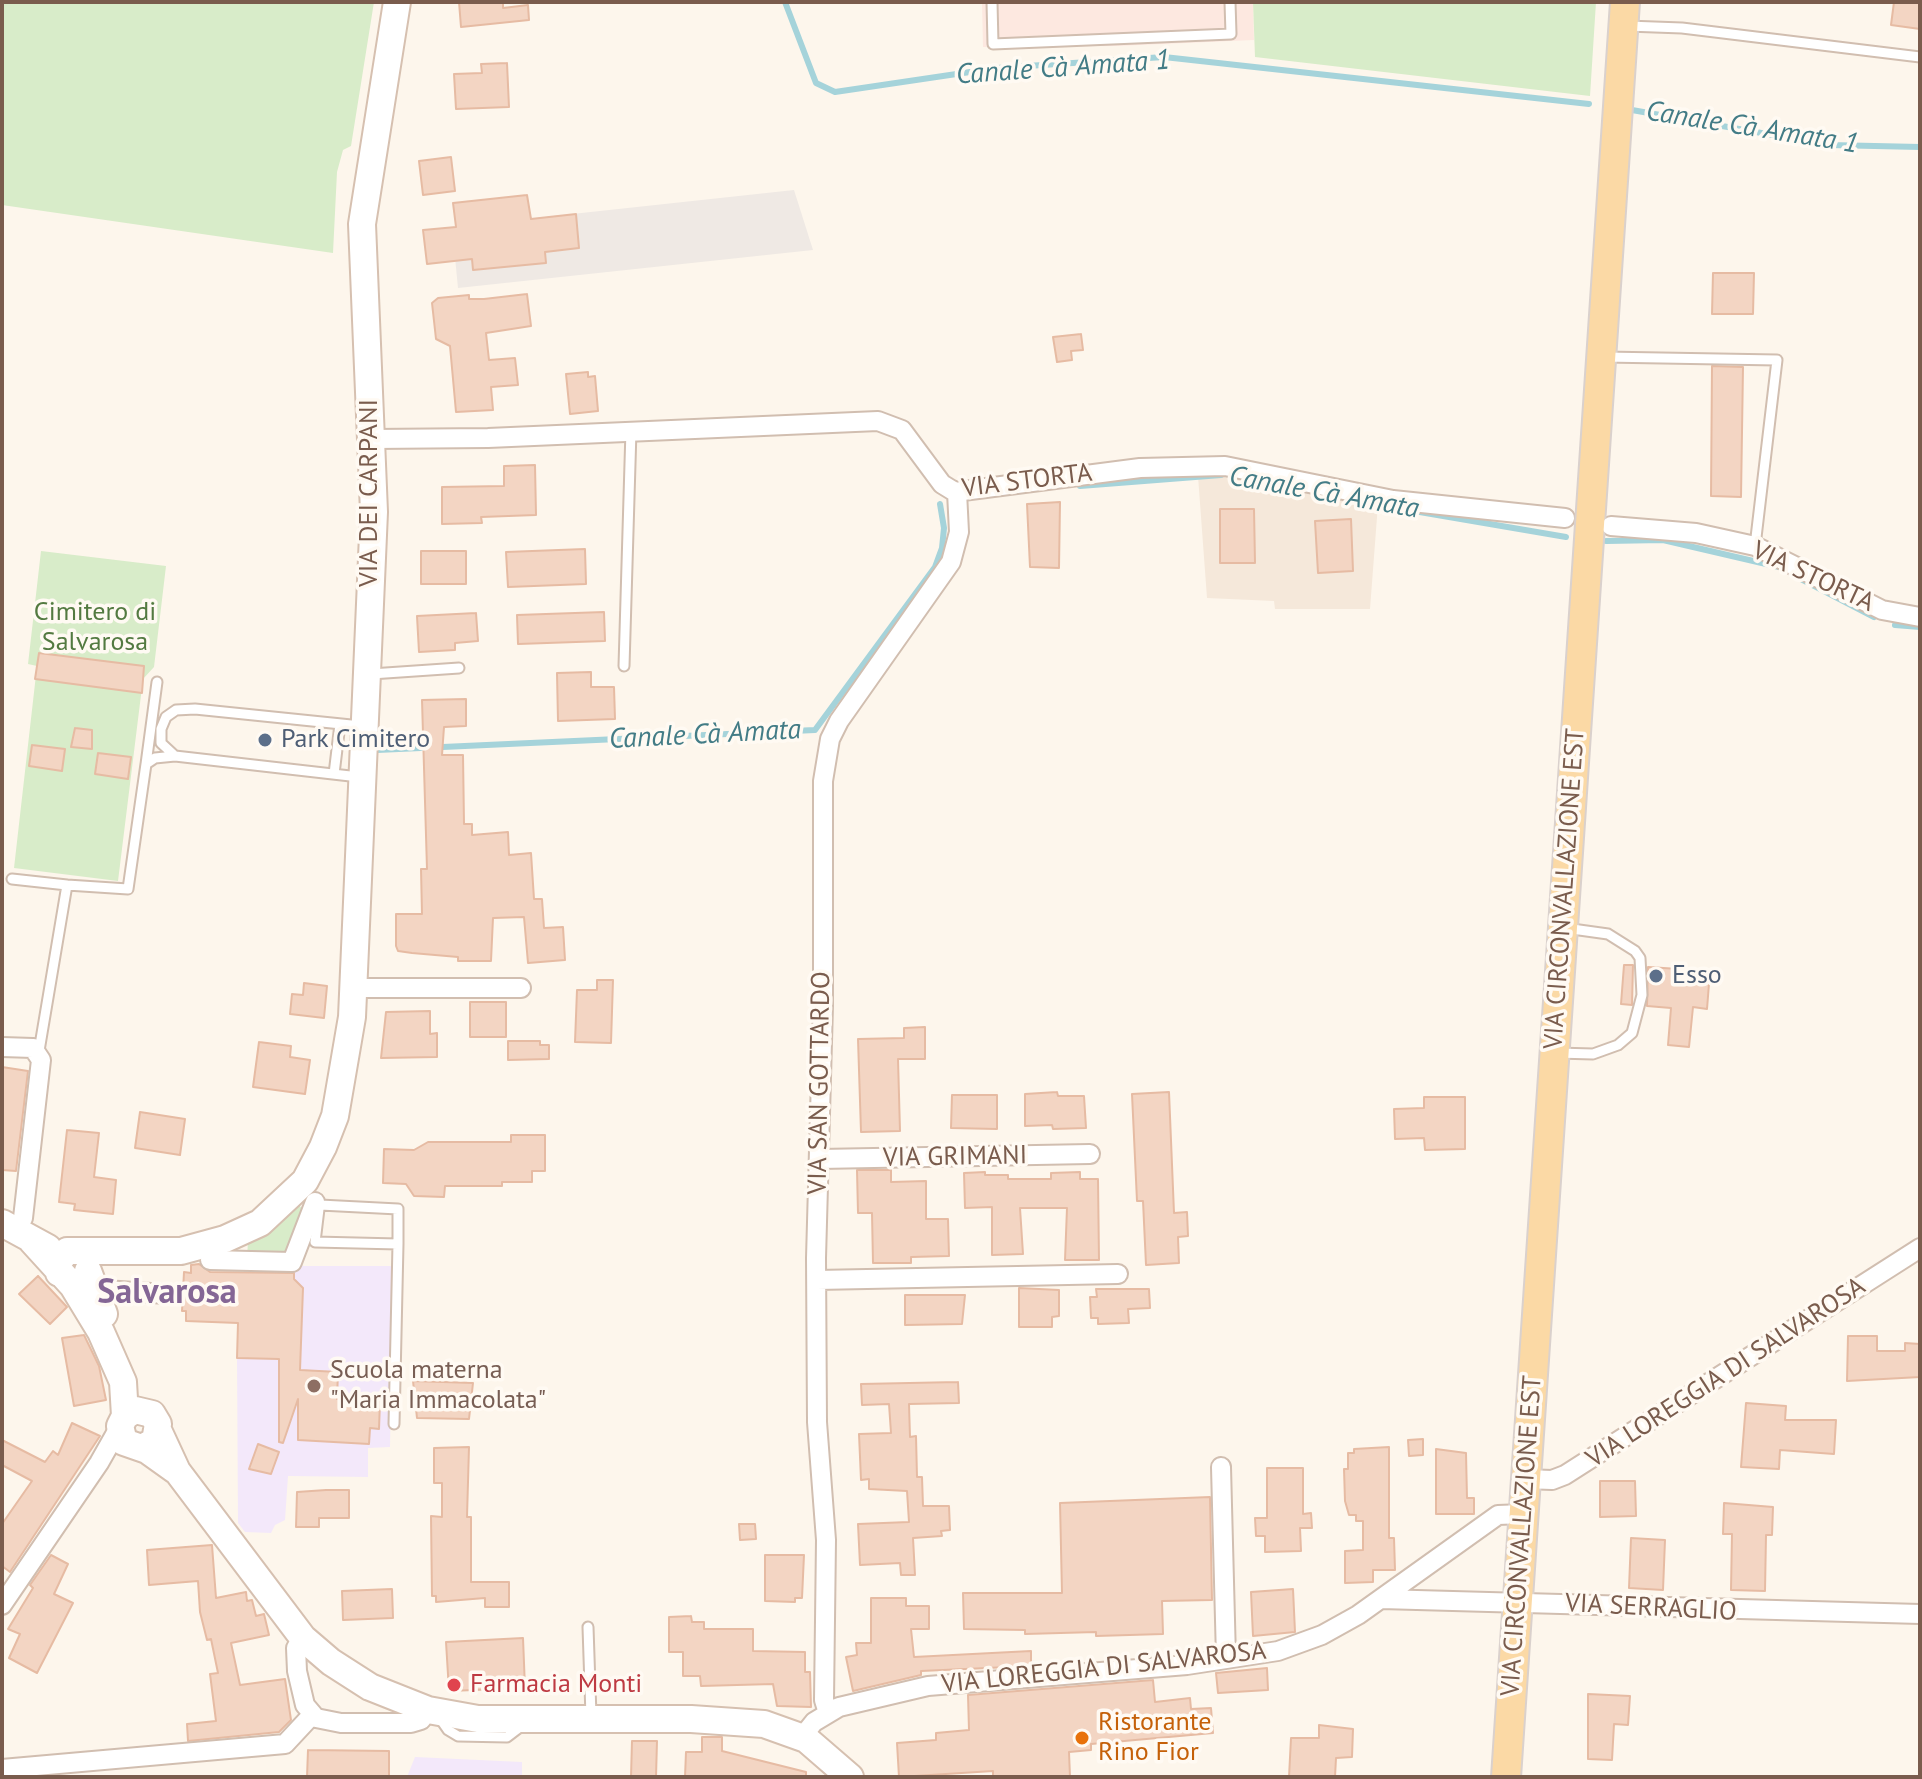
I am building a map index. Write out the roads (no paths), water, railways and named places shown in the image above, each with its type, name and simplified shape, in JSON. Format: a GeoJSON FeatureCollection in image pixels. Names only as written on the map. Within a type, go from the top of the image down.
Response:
{"type":"FeatureCollection","features":[{"type":"Feature","properties":{"kind":"main road","name":"VIA CIRCONVALLAZIONE EST"},"geometry":{"type":"LineString","coordinates":[[1506,1777],[1624,14]]}},
{"type":"Feature","properties":{"kind":"street","name":"VIA DEI CARPANI"},"geometry":{"type":"LineString","coordinates":[[79,1270],[122,1253],[181,1251],[225,1239],[311,1198],[319,1156],[335,1116],[349,1042],[354,988],[362,777],[352,725],[366,674],[374,512],[373,439],[362,282],[362,224],[397,2]]}},
{"type":"Feature","properties":{"kind":"street","name":"VIA STORTA"},"geometry":{"type":"LineString","coordinates":[[373,439],[488,438],[883,422],[905,434],[945,487],[957,492],[1140,468],[1225,466],[1393,500],[1565,518]]}},
{"type":"Feature","properties":{"kind":"street","name":"VIA SAN GOTTARDO"},"geometry":{"type":"LineString","coordinates":[[828,1713],[824,1700],[826,1540],[817,1422],[822,792],[826,758],[834,731],[851,701],[951,562],[959,532],[957,492]]}},
{"type":"Feature","properties":{"kind":"street","name":"VIA STORTA"},"geometry":{"type":"LineString","coordinates":[[1611,526],[1679,531],[1755,546],[1882,610],[1920,617]]}},
{"type":"Feature","properties":{"kind":"street"},"geometry":{"type":"LineString","coordinates":[[354,988],[521,988]]}},
{"type":"Feature","properties":{"kind":"street"},"geometry":{"type":"LineString","coordinates":[[2,1047],[33,1048],[39,1052],[41,1060],[23,1218],[17,1232],[79,1270],[167,1294]]}},
{"type":"Feature","properties":{"kind":"street","name":"VIA GRIMANI"},"geometry":{"type":"LineString","coordinates":[[820,1159],[1090,1154]]}},
{"type":"Feature","properties":{"kind":"street"},"geometry":{"type":"LineString","coordinates":[[210,1260],[292,1262],[311,1198]]}},
{"type":"Feature","properties":{"kind":"street","name":"VIA LOREGGIA DI SALVAROSA"},"geometry":{"type":"LineString","coordinates":[[1525,1479],[1548,1481],[1570,1472],[1920,1248]]}},
{"type":"Feature","properties":{"kind":"street"},"geometry":{"type":"LineString","coordinates":[[79,1270],[126,1398],[122,1421],[124,1442],[148,1435]]}},
{"type":"Feature","properties":{"kind":"street"},"geometry":{"type":"LineString","coordinates":[[79,1270],[99,1303],[148,1435],[303,1638],[358,1681],[431,1711],[478,1719],[746,1722],[775,1726],[802,1737],[837,1772]]}},
{"type":"Feature","properties":{"kind":"street"},"geometry":{"type":"LineString","coordinates":[[817,1280],[1118,1274]]}},
{"type":"Feature","properties":{"kind":"street"},"geometry":{"type":"LineString","coordinates":[[2,1605],[90,1475],[122,1421],[141,1410],[148,1435]]}},
{"type":"Feature","properties":{"kind":"street"},"geometry":{"type":"LineString","coordinates":[[90,1475],[148,1435]]}},
{"type":"Feature","properties":{"kind":"street"},"geometry":{"type":"LineString","coordinates":[[1221,1467],[1226,1658]]}},
{"type":"Feature","properties":{"kind":"street","name":"VIA LOREGGIA DI SALVAROSA"},"geometry":{"type":"LineString","coordinates":[[802,1737],[809,1726],[828,1713],[868,1698],[928,1686],[1187,1665],[1295,1646],[1322,1635],[1381,1599],[1494,1517],[1504,1513],[1523,1514]]}},
{"type":"Feature","properties":{"kind":"street","name":"VIA SERRAGLIO"},"geometry":{"type":"LineString","coordinates":[[1381,1599],[1776,1613],[1920,1614]]}},
{"type":"Feature","properties":{"kind":"street"},"geometry":{"type":"LineString","coordinates":[[303,1638],[295,1654],[303,1699],[312,1715],[341,1723],[405,1724],[421,1720],[431,1711]]}},
{"type":"Feature","properties":{"kind":"street"},"geometry":{"type":"LineString","coordinates":[[2,1769],[285,1744],[312,1715]]}},
{"type":"Feature","properties":{"kind":"lane"},"geometry":{"type":"LineString","coordinates":[[992,2],[993,44],[1231,34],[1230,2]]}},
{"type":"Feature","properties":{"kind":"lane"},"geometry":{"type":"LineString","coordinates":[[1624,14],[1690,29],[1920,57]]}},
{"type":"Feature","properties":{"kind":"lane"},"geometry":{"type":"LineString","coordinates":[[1601,356],[1777,360],[1755,546]]}},
{"type":"Feature","properties":{"kind":"lane"},"geometry":{"type":"LineString","coordinates":[[624,666],[631,430]]}},
{"type":"Feature","properties":{"kind":"lane"},"geometry":{"type":"LineString","coordinates":[[366,674],[459,668]]}},
{"type":"Feature","properties":{"kind":"lane"},"geometry":{"type":"LineString","coordinates":[[12,879],[128,889],[157,682]]}},
{"type":"Feature","properties":{"kind":"lane"},"geometry":{"type":"LineString","coordinates":[[175,756],[161,743],[161,729],[166,717],[176,710],[195,709],[352,725],[334,774]]}},
{"type":"Feature","properties":{"kind":"lane"},"geometry":{"type":"LineString","coordinates":[[146,764],[155,758],[175,756],[362,777]]}},
{"type":"Feature","properties":{"kind":"lane"},"geometry":{"type":"LineString","coordinates":[[39,1052],[67,885]]}},
{"type":"Feature","properties":{"kind":"lane"},"geometry":{"type":"LineString","coordinates":[[1554,1053],[1593,1054],[1618,1045],[1632,1033],[1642,995],[1640,958],[1635,951],[1608,934],[1562,928]]}},
{"type":"Feature","properties":{"kind":"lane"},"geometry":{"type":"LineString","coordinates":[[311,1198],[398,1209],[394,1424]]}},
{"type":"Feature","properties":{"kind":"lane","name":"VIA DEI CARPANI"},"geometry":{"type":"LineString","coordinates":[[311,1198],[315,1242],[398,1244]]}},
{"type":"Feature","properties":{"kind":"lane"},"geometry":{"type":"LineString","coordinates":[[588,1627],[591,1720]]}},
{"type":"Feature","properties":{"kind":"waterway","name":"Canale Cà Amata 1"},"geometry":{"type":"LineString","coordinates":[[785,2],[816,83],[835,92],[997,68],[1164,57],[1589,104]]}},
{"type":"Feature","properties":{"kind":"waterway","name":"Canale Cà Amata 1"},"geometry":{"type":"LineString","coordinates":[[1632,110],[1829,145],[1920,147]]}},
{"type":"Feature","properties":{"kind":"waterway","name":"Canale Cà Amata"},"geometry":{"type":"LineString","coordinates":[[1080,486],[1221,475]]}},
{"type":"Feature","properties":{"kind":"waterway","name":"Canale Cà Amata"},"geometry":{"type":"LineString","coordinates":[[377,750],[815,730],[935,567],[942,548],[944,528],[940,504]]}},
{"type":"Feature","properties":{"kind":"waterway","name":"Canale Cà Amata"},"geometry":{"type":"LineString","coordinates":[[1408,510],[1566,537]]}},
{"type":"Feature","properties":{"kind":"waterway","name":"Canale Cà Amata"},"geometry":{"type":"LineString","coordinates":[[1606,541],[1663,540],[1779,567]]}},
{"type":"Feature","properties":{"kind":"waterway","name":"Canale Cà Amata"},"geometry":{"type":"LineString","coordinates":[[1799,578],[1874,617]]}},
{"type":"Feature","properties":{"kind":"waterway","name":"Canale Cà Amata"},"geometry":{"type":"LineString","coordinates":[[1895,625],[1920,627]]}},
{"type":"Feature","properties":{"kind":"place","name":"Park Cimitero"},"geometry":{"type":"Point","coordinates":[265,740]}},
{"type":"Feature","properties":{"kind":"place","name":"Esso"},"geometry":{"type":"Point","coordinates":[1656,976]}},
{"type":"Feature","properties":{"kind":"place","name":"Scuola materna \"Maria Immacolata\""},"geometry":{"type":"Point","coordinates":[314,1386]}},
{"type":"Feature","properties":{"kind":"place","name":"Farmacia Monti"},"geometry":{"type":"Point","coordinates":[454,1685]}},
{"type":"Feature","properties":{"kind":"place","name":"Ristorante Rino Fior"},"geometry":{"type":"Point","coordinates":[1082,1738]}},
{"type":"Feature","properties":{"kind":"district","name":"Salvarosa"},"geometry":{"type":"Point","coordinates":[167,1293]}},
{"type":"Feature","properties":{"kind":"park label","name":"Cimitero di Salvarosa"},"geometry":{"type":"Point","coordinates":[95,628]}}]}
